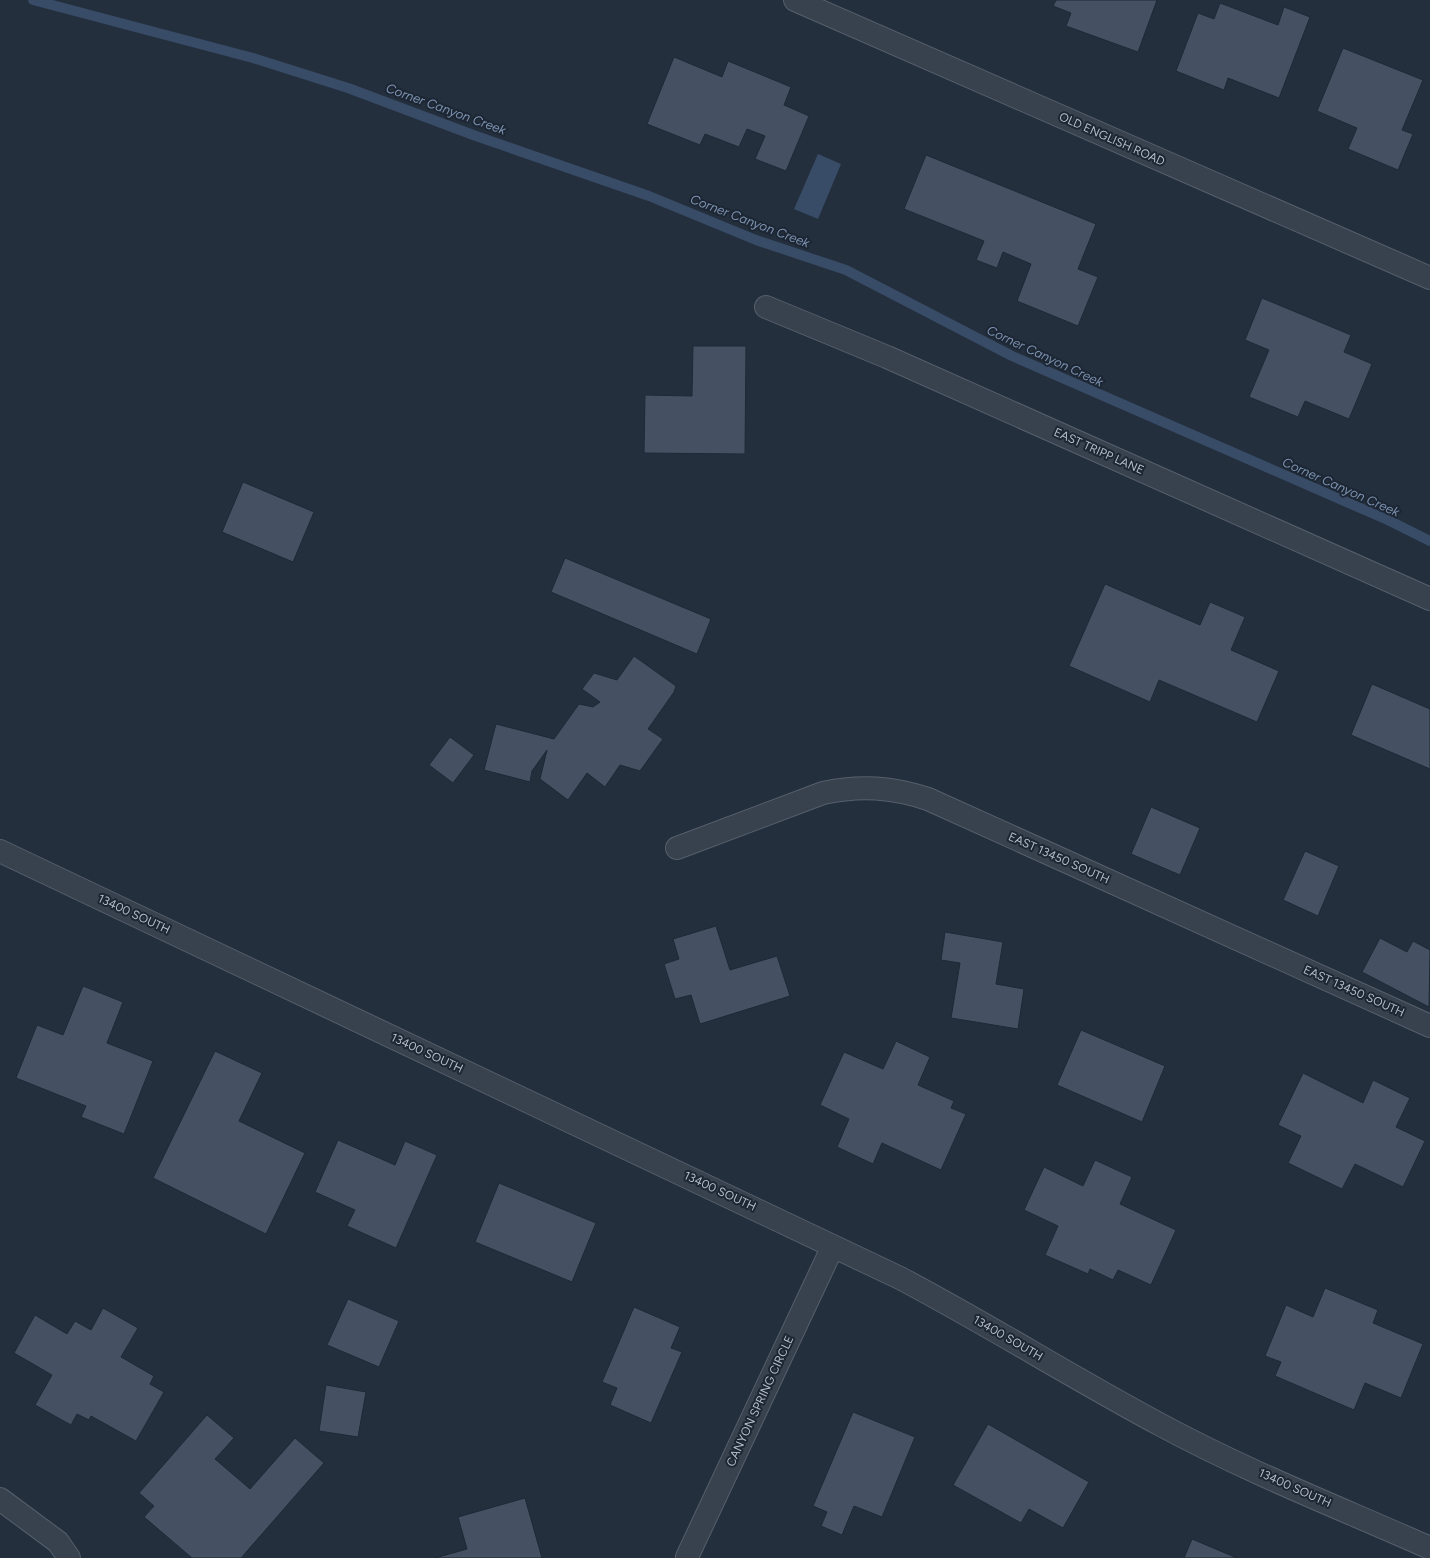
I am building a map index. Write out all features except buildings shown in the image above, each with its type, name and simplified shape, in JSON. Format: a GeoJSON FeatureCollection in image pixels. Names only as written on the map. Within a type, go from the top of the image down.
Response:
{"type":"FeatureCollection","features":[{"type":"Feature","properties":{"kind":"street","name":"OLD ENGLISH ROAD"},"geometry":{"type":"LineString","coordinates":[[795,0],[1430,278]]}},
{"type":"Feature","properties":{"kind":"street","name":"EAST TRIPP LANE"},"geometry":{"type":"LineString","coordinates":[[766,307],[887,357],[1430,598]]}},
{"type":"Feature","properties":{"kind":"street","name":"EAST 13450 SOUTH"},"geometry":{"type":"LineString","coordinates":[[677,848],[823,793],[844,788],[865,787],[907,792],[928,799],[1430,1026]]}},
{"type":"Feature","properties":{"kind":"street","name":"13400 SOUTH"},"geometry":{"type":"LineString","coordinates":[[0,851],[833,1246],[958,1308],[1160,1425],[1214,1453],[1430,1548]]}},
{"type":"Feature","properties":{"kind":"street","name":"CANYON SPRING CIRCLE"},"geometry":{"type":"LineString","coordinates":[[687,1557],[833,1246]]}},
{"type":"Feature","properties":{"kind":"street"},"geometry":{"type":"LineString","coordinates":[[0,1499],[58,1542],[69,1558]]}},
{"type":"Feature","properties":{"kind":"water"},"geometry":{"type":"Polygon","coordinates":[[[818,154],[841,164],[818,219],[794,209],[818,154]]]}},
{"type":"Feature","properties":{"kind":"waterway","name":"Corner Canyon Creek"},"geometry":{"type":"LineString","coordinates":[[33,0],[253,58],[348,88],[476,136],[649,196],[756,240],[846,270],[1012,356],[1390,521],[1430,541]]}}]}
